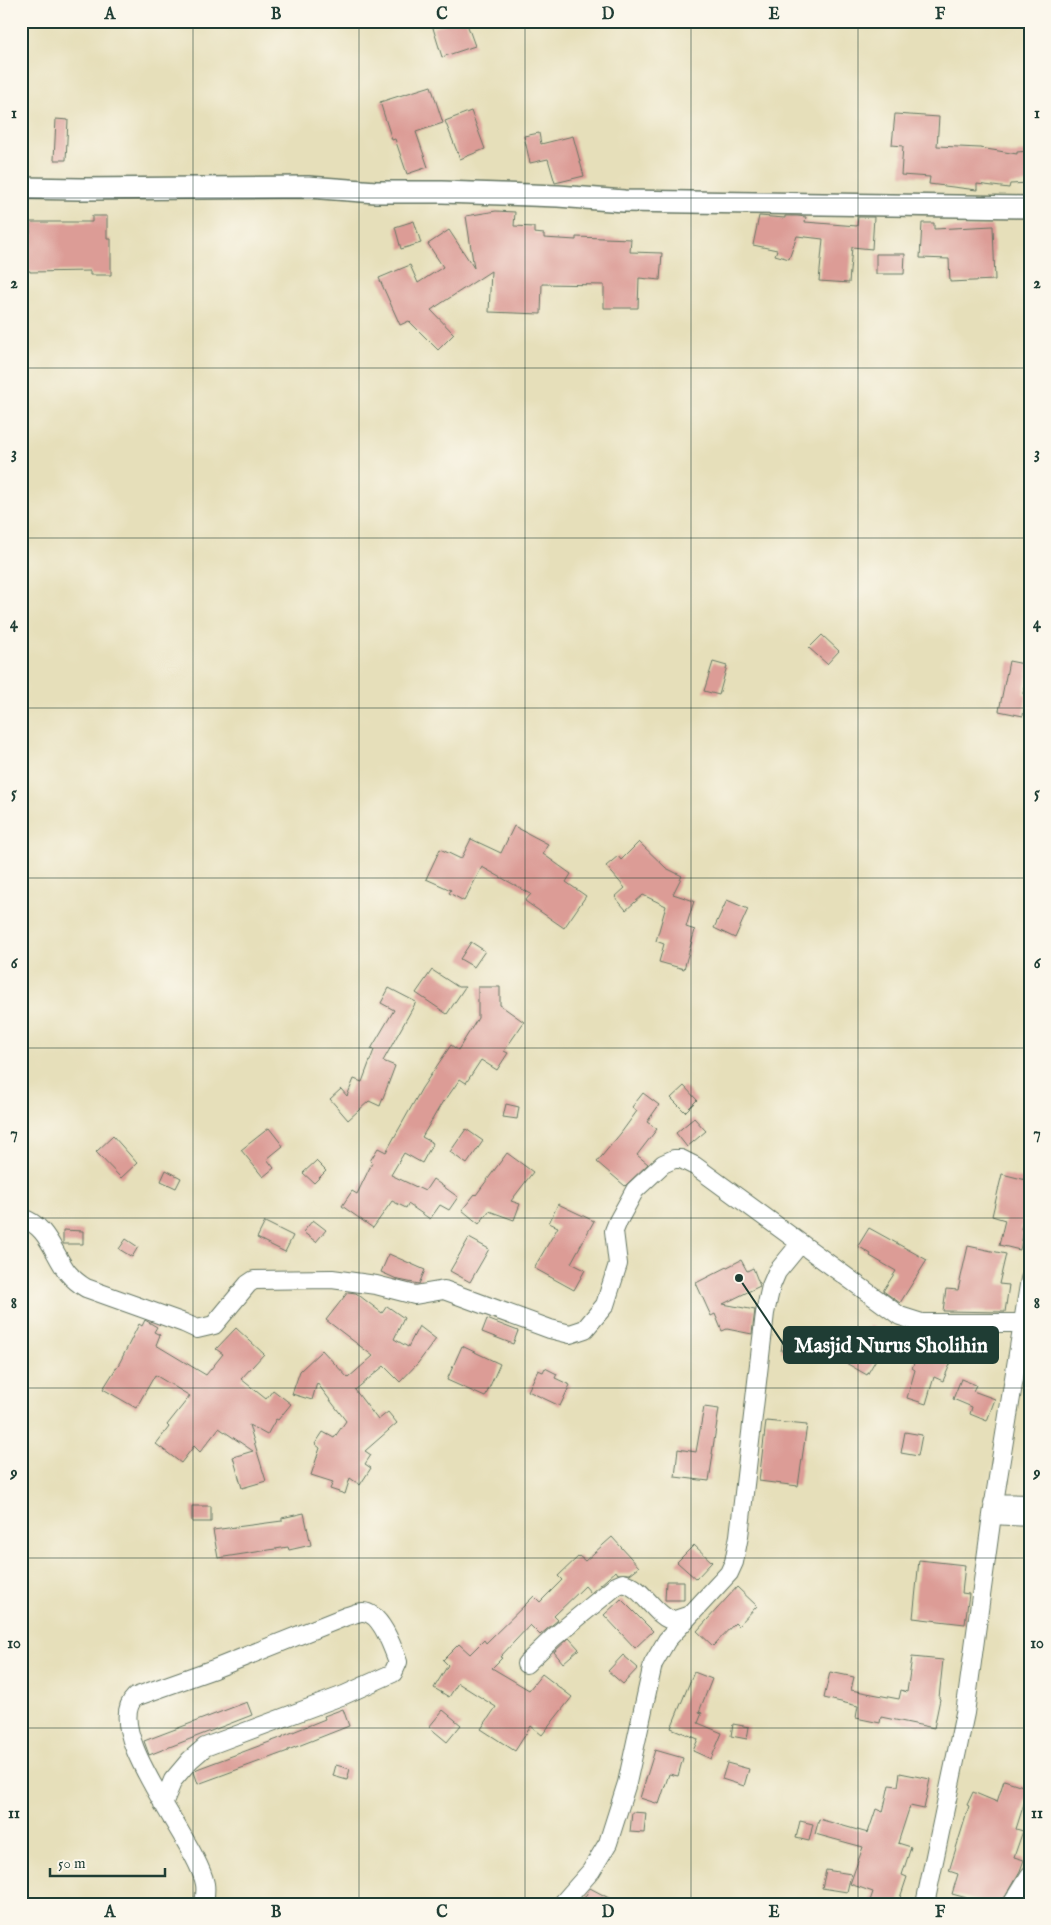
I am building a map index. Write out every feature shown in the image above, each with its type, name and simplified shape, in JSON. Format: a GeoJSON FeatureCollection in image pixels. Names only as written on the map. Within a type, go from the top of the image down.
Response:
{"type":"FeatureCollection","features":[{"type":"Feature","properties":{"kind":"street"},"geometry":{"type":"LineString","coordinates":[[21,188],[308,187],[376,192],[548,196],[624,201],[1030,207]]}},
{"type":"Feature","properties":{"kind":"street"},"geometry":{"type":"LineString","coordinates":[[21,1218],[38,1226],[67,1272],[75,1281],[86,1288],[197,1329],[214,1325],[248,1284],[260,1278],[332,1279],[376,1285],[415,1295],[444,1290],[550,1329],[570,1334],[585,1329],[605,1305],[618,1264],[614,1230],[635,1190],[663,1164],[674,1159],[681,1159],[695,1166],[900,1316],[922,1323],[1022,1323]]}},
{"type":"Feature","properties":{"kind":"street"},"geometry":{"type":"LineString","coordinates":[[562,1904],[591,1871],[608,1843],[627,1783],[653,1664],[667,1640],[729,1573],[734,1562],[739,1536],[770,1286],[777,1272],[800,1244]]}},
{"type":"Feature","properties":{"kind":"street"},"geometry":{"type":"LineString","coordinates":[[927,1903],[965,1713],[993,1509],[1030,1279]]}},
{"type":"Feature","properties":{"kind":"street"},"geometry":{"type":"LineString","coordinates":[[993,1509],[1030,1504]]}},
{"type":"Feature","properties":{"kind":"street"},"geometry":{"type":"LineString","coordinates":[[993,1509],[1030,1516]]}},
{"type":"Feature","properties":{"kind":"street"},"geometry":{"type":"LineString","coordinates":[[526,1664],[554,1637],[616,1586],[623,1583],[633,1587],[664,1618],[672,1621],[691,1615]]}},
{"type":"Feature","properties":{"kind":"street"},"geometry":{"type":"LineString","coordinates":[[163,1804],[173,1780],[190,1760],[205,1747],[344,1695],[393,1673],[398,1662],[384,1628],[369,1613],[363,1612],[347,1616],[214,1669],[135,1697],[127,1708],[133,1748],[163,1804],[196,1860],[205,1885],[204,1904]]}},
{"type":"Feature","properties":{"kind":"street"},"geometry":{"type":"LineString","coordinates":[[1012,1904],[1030,1875]]}},
{"type":"Feature","properties":{"kind":"building"},"geometry":{"type":"Polygon","coordinates":[[[453,21],[466,21],[475,46],[442,57],[433,28],[453,21]]]}},
{"type":"Feature","properties":{"kind":"building"},"geometry":{"type":"Polygon","coordinates":[[[431,86],[443,123],[416,132],[428,167],[407,174],[395,139],[392,140],[380,102],[431,86]]]}},
{"type":"Feature","properties":{"kind":"building"},"geometry":{"type":"Polygon","coordinates":[[[471,111],[485,149],[460,159],[445,121],[471,111]]]}},
{"type":"Feature","properties":{"kind":"building"},"geometry":{"type":"Polygon","coordinates":[[[895,114],[939,117],[937,146],[980,148],[1017,154],[1017,152],[1030,151],[1030,183],[1010,184],[1009,188],[977,184],[977,190],[929,184],[930,177],[901,175],[903,146],[892,145],[895,114]]]}},
{"type":"Feature","properties":{"kind":"building"},"geometry":{"type":"Polygon","coordinates":[[[56,119],[68,120],[66,160],[54,160],[56,119]]]}},
{"type":"Feature","properties":{"kind":"building"},"geometry":{"type":"Polygon","coordinates":[[[539,133],[541,144],[573,136],[584,176],[555,183],[548,159],[530,163],[524,136],[539,133]]]}},
{"type":"Feature","properties":{"kind":"building"},"geometry":{"type":"Polygon","coordinates":[[[496,211],[515,212],[514,226],[534,227],[534,233],[544,234],[544,238],[576,240],[576,237],[631,239],[630,252],[662,253],[660,280],[639,278],[638,308],[604,308],[604,285],[542,284],[541,314],[489,312],[491,271],[431,310],[454,334],[438,350],[409,321],[400,325],[379,278],[410,265],[418,283],[443,267],[428,244],[449,230],[474,268],[466,216],[496,211]]]}},
{"type":"Feature","properties":{"kind":"building"},"geometry":{"type":"Polygon","coordinates":[[[92,216],[107,216],[107,239],[111,239],[111,275],[90,275],[90,271],[30,272],[21,270],[21,232],[30,233],[30,222],[92,222],[92,216]]]}},
{"type":"Feature","properties":{"kind":"building"},"geometry":{"type":"Polygon","coordinates":[[[759,216],[785,218],[785,216],[797,216],[806,217],[805,222],[857,226],[858,217],[874,217],[872,249],[852,247],[849,283],[819,281],[823,239],[797,236],[789,259],[775,255],[777,250],[753,245],[759,216]]]}},
{"type":"Feature","properties":{"kind":"building"},"geometry":{"type":"Polygon","coordinates":[[[414,221],[421,243],[401,249],[395,227],[414,221]]]}},
{"type":"Feature","properties":{"kind":"building"},"geometry":{"type":"Polygon","coordinates":[[[922,223],[934,223],[934,229],[993,226],[995,280],[950,282],[949,259],[920,258],[922,223]]]}},
{"type":"Feature","properties":{"kind":"building"},"geometry":{"type":"Polygon","coordinates":[[[876,254],[905,254],[904,274],[876,274],[876,254]]]}},
{"type":"Feature","properties":{"kind":"building"},"geometry":{"type":"Polygon","coordinates":[[[822,635],[839,651],[827,664],[809,648],[822,635]]]}},
{"type":"Feature","properties":{"kind":"building"},"geometry":{"type":"Polygon","coordinates":[[[1009,661],[1029,665],[1023,694],[1027,694],[1023,716],[999,711],[1009,661]]]}},
{"type":"Feature","properties":{"kind":"building"},"geometry":{"type":"Polygon","coordinates":[[[713,662],[727,666],[719,695],[704,691],[713,662]]]}},
{"type":"Feature","properties":{"kind":"building"},"geometry":{"type":"Polygon","coordinates":[[[514,826],[548,844],[543,854],[571,874],[566,882],[586,896],[564,928],[525,901],[531,894],[482,867],[464,901],[449,893],[451,890],[426,879],[440,849],[461,859],[471,839],[501,853],[514,826]]]}},
{"type":"Feature","properties":{"kind":"building"},"geometry":{"type":"Polygon","coordinates":[[[639,842],[666,868],[682,876],[673,894],[694,901],[686,927],[695,930],[684,969],[659,962],[664,944],[656,941],[666,906],[643,895],[626,910],[615,897],[625,888],[606,866],[618,856],[621,860],[639,842]]]}},
{"type":"Feature","properties":{"kind":"building"},"geometry":{"type":"Polygon","coordinates":[[[727,900],[748,909],[735,938],[714,928],[727,900]]]}},
{"type":"Feature","properties":{"kind":"building"},"geometry":{"type":"Polygon","coordinates":[[[471,942],[485,951],[474,967],[460,959],[471,942]]]}},
{"type":"Feature","properties":{"kind":"building"},"geometry":{"type":"Polygon","coordinates":[[[432,970],[458,987],[465,987],[447,1014],[416,993],[432,970]]]}},
{"type":"Feature","properties":{"kind":"building"},"geometry":{"type":"Polygon","coordinates":[[[478,987],[500,987],[500,1005],[524,1022],[504,1051],[508,1053],[497,1070],[481,1060],[466,1083],[460,1079],[443,1101],[422,1137],[433,1143],[422,1163],[404,1153],[391,1175],[425,1191],[433,1179],[458,1197],[449,1210],[440,1205],[430,1219],[408,1204],[406,1208],[392,1201],[373,1228],[342,1206],[352,1191],[357,1194],[372,1163],[370,1161],[378,1148],[386,1152],[422,1088],[451,1045],[458,1050],[478,1018],[478,987]]]}},
{"type":"Feature","properties":{"kind":"building"},"geometry":{"type":"Polygon","coordinates":[[[389,988],[416,1002],[383,1061],[395,1066],[380,1106],[369,1101],[348,1120],[330,1099],[341,1089],[347,1096],[354,1079],[362,1082],[374,1050],[371,1049],[394,1010],[381,1003],[389,988]]]}},
{"type":"Feature","properties":{"kind":"building"},"geometry":{"type":"Polygon","coordinates":[[[684,1086],[697,1100],[685,1112],[671,1098],[684,1086]]]}},
{"type":"Feature","properties":{"kind":"building"},"geometry":{"type":"Polygon","coordinates":[[[643,1093],[659,1105],[647,1122],[657,1129],[637,1155],[648,1164],[625,1186],[597,1162],[637,1111],[632,1107],[643,1093]]]}},
{"type":"Feature","properties":{"kind":"building"},"geometry":{"type":"Polygon","coordinates":[[[506,1104],[519,1107],[517,1119],[503,1117],[506,1104]]]}},
{"type":"Feature","properties":{"kind":"building"},"geometry":{"type":"Polygon","coordinates":[[[694,1118],[706,1131],[687,1147],[676,1133],[694,1118]]]}},
{"type":"Feature","properties":{"kind":"building"},"geometry":{"type":"Polygon","coordinates":[[[269,1128],[283,1146],[267,1159],[274,1168],[263,1177],[241,1150],[269,1128]]]}},
{"type":"Feature","properties":{"kind":"building"},"geometry":{"type":"Polygon","coordinates":[[[466,1129],[483,1141],[467,1164],[450,1152],[466,1129]]]}},
{"type":"Feature","properties":{"kind":"building"},"geometry":{"type":"Polygon","coordinates":[[[113,1136],[137,1163],[121,1178],[96,1152],[113,1136]]]}},
{"type":"Feature","properties":{"kind":"building"},"geometry":{"type":"Polygon","coordinates":[[[507,1153],[533,1172],[511,1201],[520,1204],[514,1220],[489,1211],[479,1224],[462,1210],[476,1195],[507,1153]]]}},
{"type":"Feature","properties":{"kind":"building"},"geometry":{"type":"Polygon","coordinates":[[[316,1161],[326,1171],[314,1183],[303,1173],[316,1161]]]}},
{"type":"Feature","properties":{"kind":"building"},"geometry":{"type":"Polygon","coordinates":[[[166,1170],[181,1178],[176,1188],[161,1181],[166,1170]]]}},
{"type":"Feature","properties":{"kind":"building"},"geometry":{"type":"Polygon","coordinates":[[[1002,1174],[1030,1181],[1030,1191],[1021,1229],[1024,1230],[1020,1250],[999,1245],[1005,1220],[992,1216],[1002,1174]]]}},
{"type":"Feature","properties":{"kind":"building"},"geometry":{"type":"Polygon","coordinates":[[[558,1204],[594,1221],[571,1263],[585,1270],[574,1290],[534,1268],[558,1227],[549,1223],[558,1204]]]}},
{"type":"Feature","properties":{"kind":"building"},"geometry":{"type":"Polygon","coordinates":[[[313,1220],[326,1230],[316,1242],[303,1232],[313,1220]]]}},
{"type":"Feature","properties":{"kind":"building"},"geometry":{"type":"Polygon","coordinates":[[[265,1222],[293,1236],[285,1252],[257,1238],[265,1222]]]}},
{"type":"Feature","properties":{"kind":"building"},"geometry":{"type":"Polygon","coordinates":[[[869,1228],[927,1260],[900,1303],[883,1291],[896,1271],[870,1256],[871,1254],[858,1246],[869,1228]]]}},
{"type":"Feature","properties":{"kind":"building"},"geometry":{"type":"Polygon","coordinates":[[[63,1230],[83,1231],[83,1244],[63,1244],[63,1230]]]}},
{"type":"Feature","properties":{"kind":"building"},"geometry":{"type":"Polygon","coordinates":[[[469,1238],[489,1249],[470,1282],[450,1271],[469,1238]]]}},
{"type":"Feature","properties":{"kind":"building"},"geometry":{"type":"Polygon","coordinates":[[[126,1239],[138,1247],[132,1257],[119,1249],[126,1239]]]}},
{"type":"Feature","properties":{"kind":"building"},"geometry":{"type":"Polygon","coordinates":[[[968,1246],[1006,1254],[999,1284],[1009,1285],[1005,1312],[943,1311],[946,1289],[958,1290],[968,1246]]]}},
{"type":"Feature","properties":{"kind":"building"},"geometry":{"type":"Polygon","coordinates":[[[389,1254],[425,1270],[419,1284],[399,1280],[381,1272],[389,1254]]]}},
{"type":"Feature","properties":{"kind":"building"},"geometry":{"type":"Polygon","coordinates":[[[741,1260],[747,1271],[753,1268],[760,1286],[723,1304],[755,1310],[752,1334],[727,1329],[722,1331],[715,1314],[711,1316],[696,1283],[741,1260]]]}},
{"type":"Feature","properties":{"kind":"building"},"geometry":{"type":"Polygon","coordinates":[[[348,1292],[356,1293],[382,1313],[387,1306],[404,1318],[394,1339],[408,1347],[419,1326],[436,1339],[418,1363],[400,1382],[384,1366],[355,1390],[378,1420],[388,1412],[397,1423],[365,1451],[371,1455],[365,1464],[371,1468],[360,1485],[350,1478],[345,1494],[330,1489],[333,1482],[311,1475],[320,1448],[315,1444],[323,1432],[334,1438],[346,1421],[317,1383],[312,1400],[292,1394],[300,1371],[322,1350],[348,1378],[373,1356],[326,1320],[348,1292]]]}},
{"type":"Feature","properties":{"kind":"building"},"geometry":{"type":"Polygon","coordinates":[[[487,1319],[518,1331],[513,1344],[482,1332],[487,1319]]]}},
{"type":"Feature","properties":{"kind":"building"},"geometry":{"type":"Polygon","coordinates":[[[145,1320],[157,1327],[154,1332],[160,1335],[156,1345],[206,1375],[223,1354],[216,1349],[236,1328],[264,1354],[241,1379],[266,1399],[273,1390],[291,1404],[278,1420],[276,1419],[267,1435],[249,1425],[266,1481],[242,1488],[233,1457],[253,1451],[219,1428],[200,1452],[194,1446],[181,1463],[156,1444],[169,1427],[167,1425],[190,1396],[155,1375],[136,1408],[103,1389],[120,1362],[139,1324],[142,1326],[145,1320]]]}},
{"type":"Feature","properties":{"kind":"building"},"geometry":{"type":"Polygon","coordinates":[[[870,1325],[889,1337],[867,1375],[839,1359],[852,1338],[860,1343],[870,1325]]]}},
{"type":"Feature","properties":{"kind":"building"},"geometry":{"type":"Polygon","coordinates":[[[784,1334],[809,1339],[806,1355],[781,1351],[784,1334]]]}},
{"type":"Feature","properties":{"kind":"building"},"geometry":{"type":"Polygon","coordinates":[[[923,1342],[954,1355],[943,1381],[934,1377],[926,1404],[907,1398],[915,1370],[912,1368],[923,1342]]]}},
{"type":"Feature","properties":{"kind":"building"},"geometry":{"type":"Polygon","coordinates":[[[462,1346],[500,1364],[485,1397],[447,1380],[462,1346]]]}},
{"type":"Feature","properties":{"kind":"building"},"geometry":{"type":"Polygon","coordinates":[[[545,1368],[557,1374],[555,1378],[570,1385],[560,1406],[528,1391],[538,1370],[543,1372],[545,1368]]]}},
{"type":"Feature","properties":{"kind":"building"},"geometry":{"type":"Polygon","coordinates":[[[961,1379],[976,1385],[973,1391],[995,1399],[987,1421],[970,1414],[972,1407],[953,1399],[961,1379]]]}},
{"type":"Feature","properties":{"kind":"building"},"geometry":{"type":"Polygon","coordinates":[[[704,1407],[719,1409],[709,1481],[675,1477],[678,1449],[696,1452],[704,1407]]]}},
{"type":"Feature","properties":{"kind":"building"},"geometry":{"type":"Polygon","coordinates":[[[766,1421],[807,1425],[798,1486],[759,1481],[766,1421]]]}},
{"type":"Feature","properties":{"kind":"building"},"geometry":{"type":"Polygon","coordinates":[[[905,1432],[922,1435],[918,1456],[901,1453],[905,1432]]]}},
{"type":"Feature","properties":{"kind":"building"},"geometry":{"type":"Polygon","coordinates":[[[192,1506],[211,1506],[211,1522],[192,1522],[192,1506]]]}},
{"type":"Feature","properties":{"kind":"building"},"geometry":{"type":"Polygon","coordinates":[[[304,1513],[311,1545],[289,1550],[288,1547],[218,1558],[213,1530],[282,1521],[282,1518],[304,1513]]]}},
{"type":"Feature","properties":{"kind":"building"},"geometry":{"type":"Polygon","coordinates":[[[612,1537],[639,1567],[630,1574],[618,1574],[616,1571],[591,1593],[585,1586],[554,1616],[558,1620],[540,1635],[530,1625],[492,1668],[529,1690],[542,1674],[572,1697],[542,1735],[531,1726],[515,1751],[481,1729],[496,1707],[458,1683],[449,1697],[434,1688],[448,1665],[443,1660],[459,1644],[470,1654],[484,1640],[486,1643],[534,1596],[540,1602],[562,1580],[558,1576],[579,1556],[585,1561],[612,1537]]]}},
{"type":"Feature","properties":{"kind":"building"},"geometry":{"type":"Polygon","coordinates":[[[694,1545],[712,1562],[696,1579],[677,1562],[694,1545]]]}},
{"type":"Feature","properties":{"kind":"building"},"geometry":{"type":"Polygon","coordinates":[[[919,1560],[965,1565],[962,1593],[969,1594],[965,1624],[913,1618],[919,1560]]]}},
{"type":"Feature","properties":{"kind":"building"},"geometry":{"type":"Polygon","coordinates":[[[666,1581],[684,1581],[684,1600],[665,1600],[666,1581]]]}},
{"type":"Feature","properties":{"kind":"building"},"geometry":{"type":"Polygon","coordinates":[[[737,1587],[757,1606],[738,1626],[735,1623],[713,1646],[697,1631],[737,1587]]]}},
{"type":"Feature","properties":{"kind":"building"},"geometry":{"type":"Polygon","coordinates":[[[621,1599],[653,1631],[635,1648],[604,1615],[621,1599]]]}},
{"type":"Feature","properties":{"kind":"building"},"geometry":{"type":"Polygon","coordinates":[[[569,1638],[579,1649],[563,1663],[554,1652],[569,1638]]]}},
{"type":"Feature","properties":{"kind":"building"},"geometry":{"type":"Polygon","coordinates":[[[623,1655],[638,1668],[623,1684],[608,1671],[623,1655]]]}},
{"type":"Feature","properties":{"kind":"building"},"geometry":{"type":"Polygon","coordinates":[[[912,1657],[943,1660],[940,1699],[934,1728],[881,1717],[880,1723],[856,1718],[858,1706],[824,1698],[830,1672],[854,1677],[851,1690],[899,1699],[901,1690],[907,1692],[912,1657]]]}},
{"type":"Feature","properties":{"kind":"building"},"geometry":{"type":"Polygon","coordinates":[[[694,1672],[712,1679],[699,1712],[702,1713],[698,1723],[722,1733],[711,1759],[693,1751],[698,1739],[671,1728],[694,1672]]]}},
{"type":"Feature","properties":{"kind":"building"},"geometry":{"type":"Polygon","coordinates":[[[247,1702],[252,1715],[149,1755],[144,1741],[247,1702]]]}},
{"type":"Feature","properties":{"kind":"building"},"geometry":{"type":"Polygon","coordinates":[[[343,1709],[349,1726],[198,1784],[194,1772],[197,1769],[283,1737],[325,1719],[324,1716],[343,1709]]]}},
{"type":"Feature","properties":{"kind":"building"},"geometry":{"type":"Polygon","coordinates":[[[443,1710],[461,1725],[447,1742],[429,1727],[443,1710]]]}},
{"type":"Feature","properties":{"kind":"building"},"geometry":{"type":"Polygon","coordinates":[[[733,1724],[749,1727],[747,1739],[731,1736],[733,1724]]]}},
{"type":"Feature","properties":{"kind":"building"},"geometry":{"type":"Polygon","coordinates":[[[655,1750],[683,1758],[678,1776],[669,1774],[659,1804],[640,1798],[655,1750]]]}},
{"type":"Feature","properties":{"kind":"building"},"geometry":{"type":"Polygon","coordinates":[[[727,1763],[749,1769],[744,1786],[722,1779],[727,1763]]]}},
{"type":"Feature","properties":{"kind":"building"},"geometry":{"type":"Polygon","coordinates":[[[336,1765],[350,1769],[347,1780],[333,1776],[336,1765]]]}},
{"type":"Feature","properties":{"kind":"building"},"geometry":{"type":"Polygon","coordinates":[[[900,1773],[930,1779],[924,1809],[910,1806],[898,1843],[911,1847],[902,1875],[907,1877],[898,1904],[869,1904],[873,1892],[850,1884],[863,1847],[815,1834],[819,1819],[868,1833],[876,1809],[883,1812],[889,1785],[898,1786],[900,1773]]]}},
{"type":"Feature","properties":{"kind":"building"},"geometry":{"type":"Polygon","coordinates":[[[1004,1780],[1029,1788],[1016,1829],[1023,1831],[1014,1857],[1024,1860],[1020,1871],[1001,1904],[989,1904],[952,1894],[958,1874],[949,1871],[969,1806],[967,1805],[973,1792],[997,1802],[1004,1780]]]}},
{"type":"Feature","properties":{"kind":"building"},"geometry":{"type":"Polygon","coordinates":[[[632,1812],[646,1813],[644,1833],[630,1832],[632,1812]]]}},
{"type":"Feature","properties":{"kind":"building"},"geometry":{"type":"Polygon","coordinates":[[[800,1821],[813,1824],[809,1841],[796,1838],[800,1821]]]}},
{"type":"Feature","properties":{"kind":"building"},"geometry":{"type":"Polygon","coordinates":[[[826,1870],[851,1874],[847,1892],[822,1888],[826,1870]]]}},
{"type":"Feature","properties":{"kind":"building"},"geometry":{"type":"Polygon","coordinates":[[[590,1888],[620,1904],[581,1904],[590,1888]]]}},
{"type":"Feature","properties":{"kind":"place","name":"Masjid Nurus Sholihin"},"geometry":{"type":"Point","coordinates":[739,1278]}}]}
